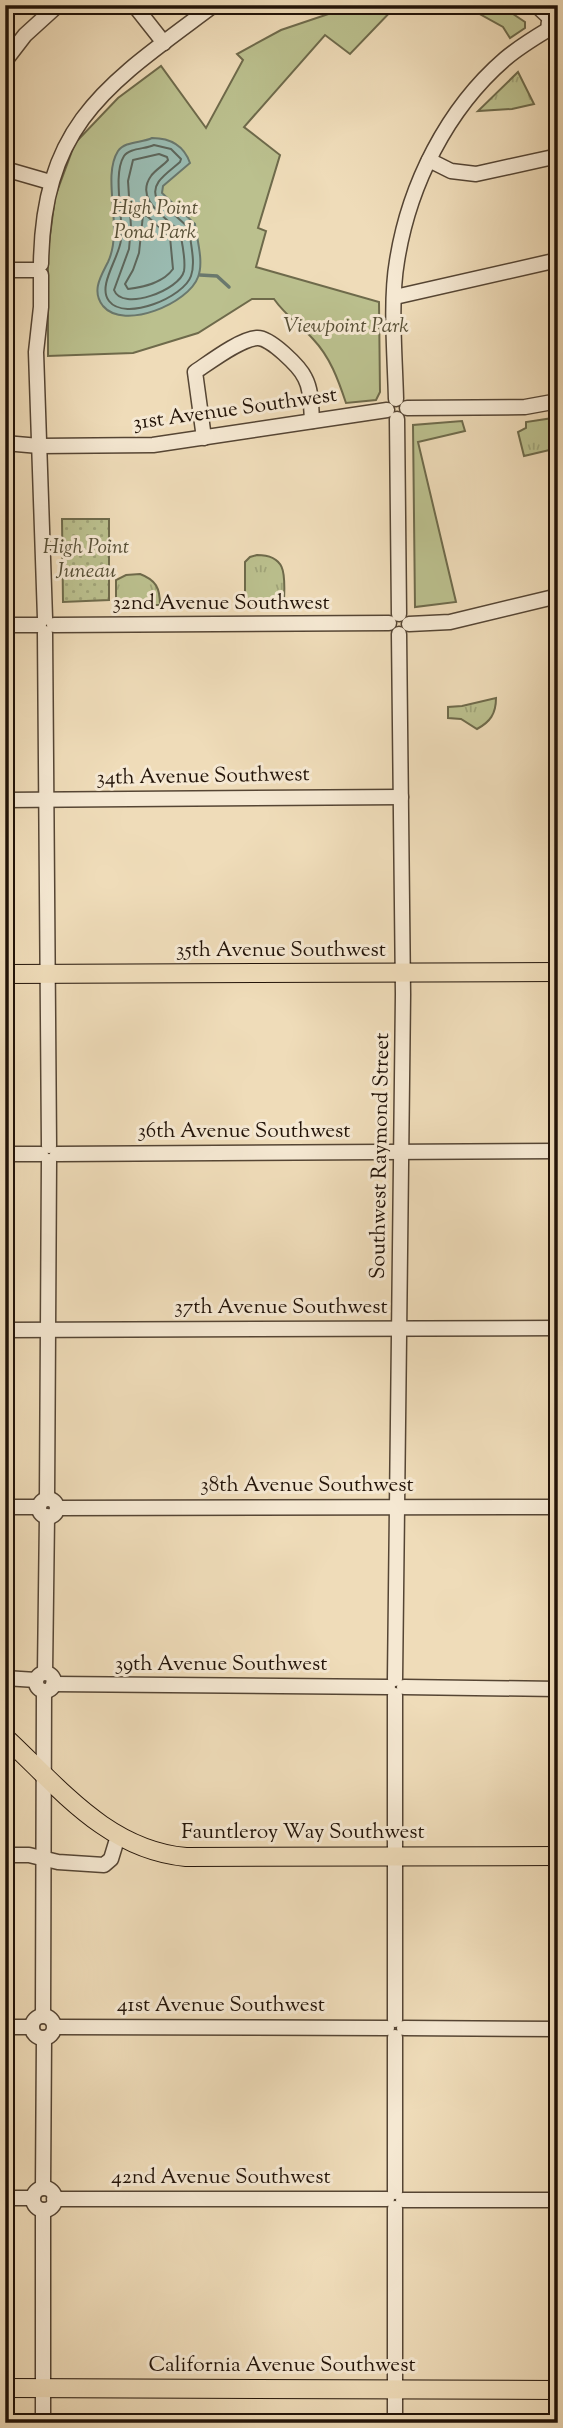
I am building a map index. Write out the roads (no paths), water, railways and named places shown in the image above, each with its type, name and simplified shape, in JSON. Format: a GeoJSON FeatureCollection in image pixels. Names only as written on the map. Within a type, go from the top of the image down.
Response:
{"type":"FeatureCollection","features":[{"type":"Feature","properties":{"kind":"main road","name":"35th Avenue Southwest"},"geometry":{"type":"LineString","coordinates":[[5,974],[558,972]]}},
{"type":"Feature","properties":{"kind":"main road","name":"Fauntleroy Way Southwest"},"geometry":{"type":"LineString","coordinates":[[5,1737],[77,1806],[118,1836],[161,1854],[181,1857],[558,1856]]}},
{"type":"Feature","properties":{"kind":"main road","name":"California Avenue Southwest"},"geometry":{"type":"LineString","coordinates":[[5,2388],[558,2390]]}},
{"type":"Feature","properties":{"kind":"street"},"geometry":{"type":"LineString","coordinates":[[5,61],[25,35],[58,5]]}},
{"type":"Feature","properties":{"kind":"street"},"geometry":{"type":"LineString","coordinates":[[134,5],[163,43]]}},
{"type":"Feature","properties":{"kind":"street"},"geometry":{"type":"LineString","coordinates":[[43,2016],[49,974],[46,625],[36,352],[41,307],[39,270],[42,227],[50,182],[71,134],[94,101],[117,79],[214,5]]}},
{"type":"Feature","properties":{"kind":"street"},"geometry":{"type":"LineString","coordinates":[[536,5],[554,24]]}},
{"type":"Feature","properties":{"kind":"street","name":"Southwest Raymond Street"},"geometry":{"type":"LineString","coordinates":[[394,2423],[397,1507],[403,973],[396,262],[405,225],[438,139],[479,85],[513,52],[554,24]]}},
{"type":"Feature","properties":{"kind":"street"},"geometry":{"type":"LineString","coordinates":[[429,160],[451,171],[476,174],[558,156]]}},
{"type":"Feature","properties":{"kind":"street"},"geometry":{"type":"LineString","coordinates":[[5,169],[50,182]]}},
{"type":"Feature","properties":{"kind":"street"},"geometry":{"type":"LineString","coordinates":[[395,297],[558,260]]}},
{"type":"Feature","properties":{"kind":"street"},"geometry":{"type":"LineString","coordinates":[[5,270],[39,270]]}},
{"type":"Feature","properties":{"kind":"street"},"geometry":{"type":"LineString","coordinates":[[204,438],[195,372],[255,338],[263,338],[271,344],[298,368],[306,379],[312,421]]}},
{"type":"Feature","properties":{"kind":"street","name":"31st Avenue Southwest"},"geometry":{"type":"LineString","coordinates":[[5,443],[39,446],[153,445],[396,409],[525,407],[558,401]]}},
{"type":"Feature","properties":{"kind":"street","name":"32nd Avenue Southwest"},"geometry":{"type":"LineString","coordinates":[[5,625],[450,622],[558,596]]}},
{"type":"Feature","properties":{"kind":"street","name":"34th Avenue Southwest"},"geometry":{"type":"LineString","coordinates":[[5,800],[401,797]]}},
{"type":"Feature","properties":{"kind":"street","name":"36th Avenue Southwest"},"geometry":{"type":"LineString","coordinates":[[5,1154],[558,1151]]}},
{"type":"Feature","properties":{"kind":"street","name":"37th Avenue Southwest"},"geometry":{"type":"LineString","coordinates":[[5,1330],[558,1328]]}},
{"type":"Feature","properties":{"kind":"street","name":"38th Avenue Southwest"},"geometry":{"type":"LineString","coordinates":[[5,1507],[558,1507]]}},
{"type":"Feature","properties":{"kind":"street","name":"39th Avenue Southwest"},"geometry":{"type":"LineString","coordinates":[[5,1678],[45,1682],[558,1689]]}},
{"type":"Feature","properties":{"kind":"street"},"geometry":{"type":"LineString","coordinates":[[5,1855],[29,1855],[58,1862],[104,1865],[111,1858],[118,1836]]}},
{"type":"Feature","properties":{"kind":"street"},"geometry":{"type":"LineString","coordinates":[[43,2016],[50,2019],[55,2027],[52,2035],[44,2038],[36,2036],[32,2027],[36,2019],[43,2016]]}},
{"type":"Feature","properties":{"kind":"street"},"geometry":{"type":"LineString","coordinates":[[5,2027],[32,2027]]}},
{"type":"Feature","properties":{"kind":"street","name":"41st Avenue Southwest"},"geometry":{"type":"LineString","coordinates":[[55,2027],[558,2029]]}},
{"type":"Feature","properties":{"kind":"street"},"geometry":{"type":"LineString","coordinates":[[43,2210],[36,2206],[44,2038]]}},
{"type":"Feature","properties":{"kind":"street"},"geometry":{"type":"LineString","coordinates":[[5,2199],[52,2192],[54,2199],[51,2207],[43,2210]]}},
{"type":"Feature","properties":{"kind":"street","name":"42nd Avenue Southwest"},"geometry":{"type":"LineString","coordinates":[[54,2199],[558,2200]]}},
{"type":"Feature","properties":{"kind":"street"},"geometry":{"type":"LineString","coordinates":[[43,2210],[43,2423]]}},
{"type":"Feature","properties":{"kind":"water"},"geometry":{"type":"Polygon","coordinates":[[[152,138],[176,144],[190,163],[163,186],[162,193],[195,224],[200,271],[192,287],[170,304],[140,315],[125,316],[113,313],[103,306],[97,289],[108,262],[114,234],[113,162],[121,148],[152,138]]]}},
{"type":"Feature","properties":{"kind":"waterway"},"geometry":{"type":"LineString","coordinates":[[200,275],[217,276],[229,287]]}},
{"type":"Feature","properties":{"kind":"park label","name":"High Point Pond Park"},"geometry":{"type":"Point","coordinates":[155,221]}},
{"type":"Feature","properties":{"kind":"park label","name":"Viewpoint Park"},"geometry":{"type":"Point","coordinates":[346,327]}},
{"type":"Feature","properties":{"kind":"park label","name":"High Point Juneau"},"geometry":{"type":"Point","coordinates":[86,560]}}]}
